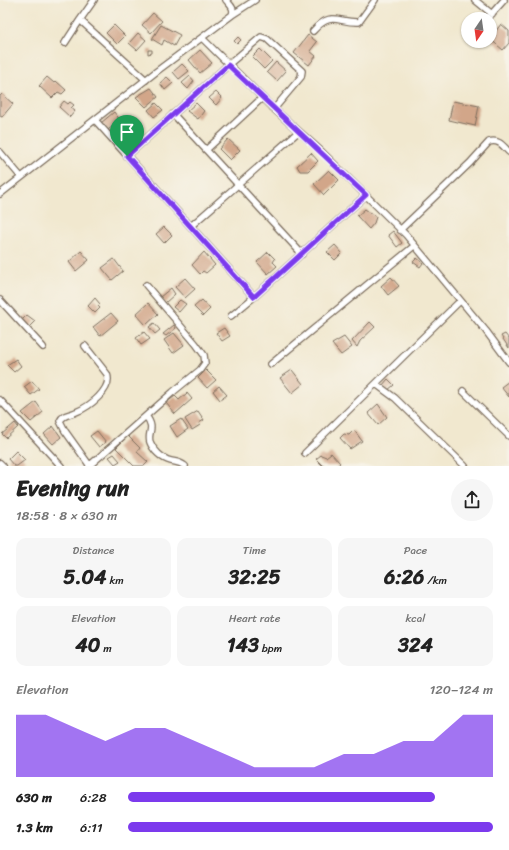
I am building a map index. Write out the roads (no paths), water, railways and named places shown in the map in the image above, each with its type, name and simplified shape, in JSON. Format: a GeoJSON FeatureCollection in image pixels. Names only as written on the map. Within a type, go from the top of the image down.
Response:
{"type":"FeatureCollection","features":[{"type":"Feature","properties":{"kind":"street"},"geometry":{"type":"LineString","coordinates":[[64,43],[94,0]]}},
{"type":"Feature","properties":{"kind":"street"},"geometry":{"type":"LineString","coordinates":[[226,0],[232,7],[232,15]]}},
{"type":"Feature","properties":{"kind":"street"},"geometry":{"type":"LineString","coordinates":[[0,194],[146,80],[232,15],[255,0]]}},
{"type":"Feature","properties":{"kind":"street"},"geometry":{"type":"LineString","coordinates":[[313,31],[328,19],[334,18],[351,22],[360,22],[376,0]]}},
{"type":"Feature","properties":{"kind":"street"},"geometry":{"type":"LineString","coordinates":[[475,0],[490,12]]}},
{"type":"Feature","properties":{"kind":"street"},"geometry":{"type":"LineString","coordinates":[[494,12],[504,0]]}},
{"type":"Feature","properties":{"kind":"street"},"geometry":{"type":"LineString","coordinates":[[80,20],[146,80]]}},
{"type":"Feature","properties":{"kind":"street"},"geometry":{"type":"LineString","coordinates":[[127,156],[256,40],[264,37],[302,72],[302,76],[274,108]]}},
{"type":"Feature","properties":{"kind":"street"},"geometry":{"type":"LineString","coordinates":[[202,38],[262,98],[322,152],[400,230],[486,331],[508,360]]}},
{"type":"Feature","properties":{"kind":"street"},"geometry":{"type":"LineString","coordinates":[[206,150],[262,98]]}},
{"type":"Feature","properties":{"kind":"street"},"geometry":{"type":"LineString","coordinates":[[173,114],[302,254]]}},
{"type":"Feature","properties":{"kind":"street"},"geometry":{"type":"LineString","coordinates":[[94,120],[254,297]]}},
{"type":"Feature","properties":{"kind":"street"},"geometry":{"type":"LineString","coordinates":[[191,226],[298,132]]}},
{"type":"Feature","properties":{"kind":"street"},"geometry":{"type":"LineString","coordinates":[[400,230],[490,142],[494,141],[500,143],[509,152]]}},
{"type":"Feature","properties":{"kind":"street"},"geometry":{"type":"LineString","coordinates":[[0,152],[21,177]]}},
{"type":"Feature","properties":{"kind":"street"},"geometry":{"type":"LineString","coordinates":[[231,316],[302,254],[366,195]]}},
{"type":"Feature","properties":{"kind":"street"},"geometry":{"type":"LineString","coordinates":[[271,364],[414,246]]}},
{"type":"Feature","properties":{"kind":"street"},"geometry":{"type":"LineString","coordinates":[[85,346],[107,374],[109,379],[108,384],[92,402],[77,412],[64,416],[60,421],[65,431],[90,466],[200,370],[206,360],[196,344],[146,285]]}},
{"type":"Feature","properties":{"kind":"street"},"geometry":{"type":"LineString","coordinates":[[0,300],[43,347]]}},
{"type":"Feature","properties":{"kind":"street"},"geometry":{"type":"LineString","coordinates":[[305,453],[460,301]]}},
{"type":"Feature","properties":{"kind":"street"},"geometry":{"type":"LineString","coordinates":[[376,384],[395,398],[465,466]]}},
{"type":"Feature","properties":{"kind":"street"},"geometry":{"type":"LineString","coordinates":[[463,391],[509,436]]}},
{"type":"Feature","properties":{"kind":"street"},"geometry":{"type":"LineString","coordinates":[[0,400],[60,466]]}},
{"type":"Feature","properties":{"kind":"street"},"geometry":{"type":"LineString","coordinates":[[146,416],[152,425],[150,440],[154,449],[167,460],[176,461],[185,466]]}},
{"type":"Feature","properties":{"kind":"street"},"geometry":{"type":"LineString","coordinates":[[0,463],[3,466]]}}]}
